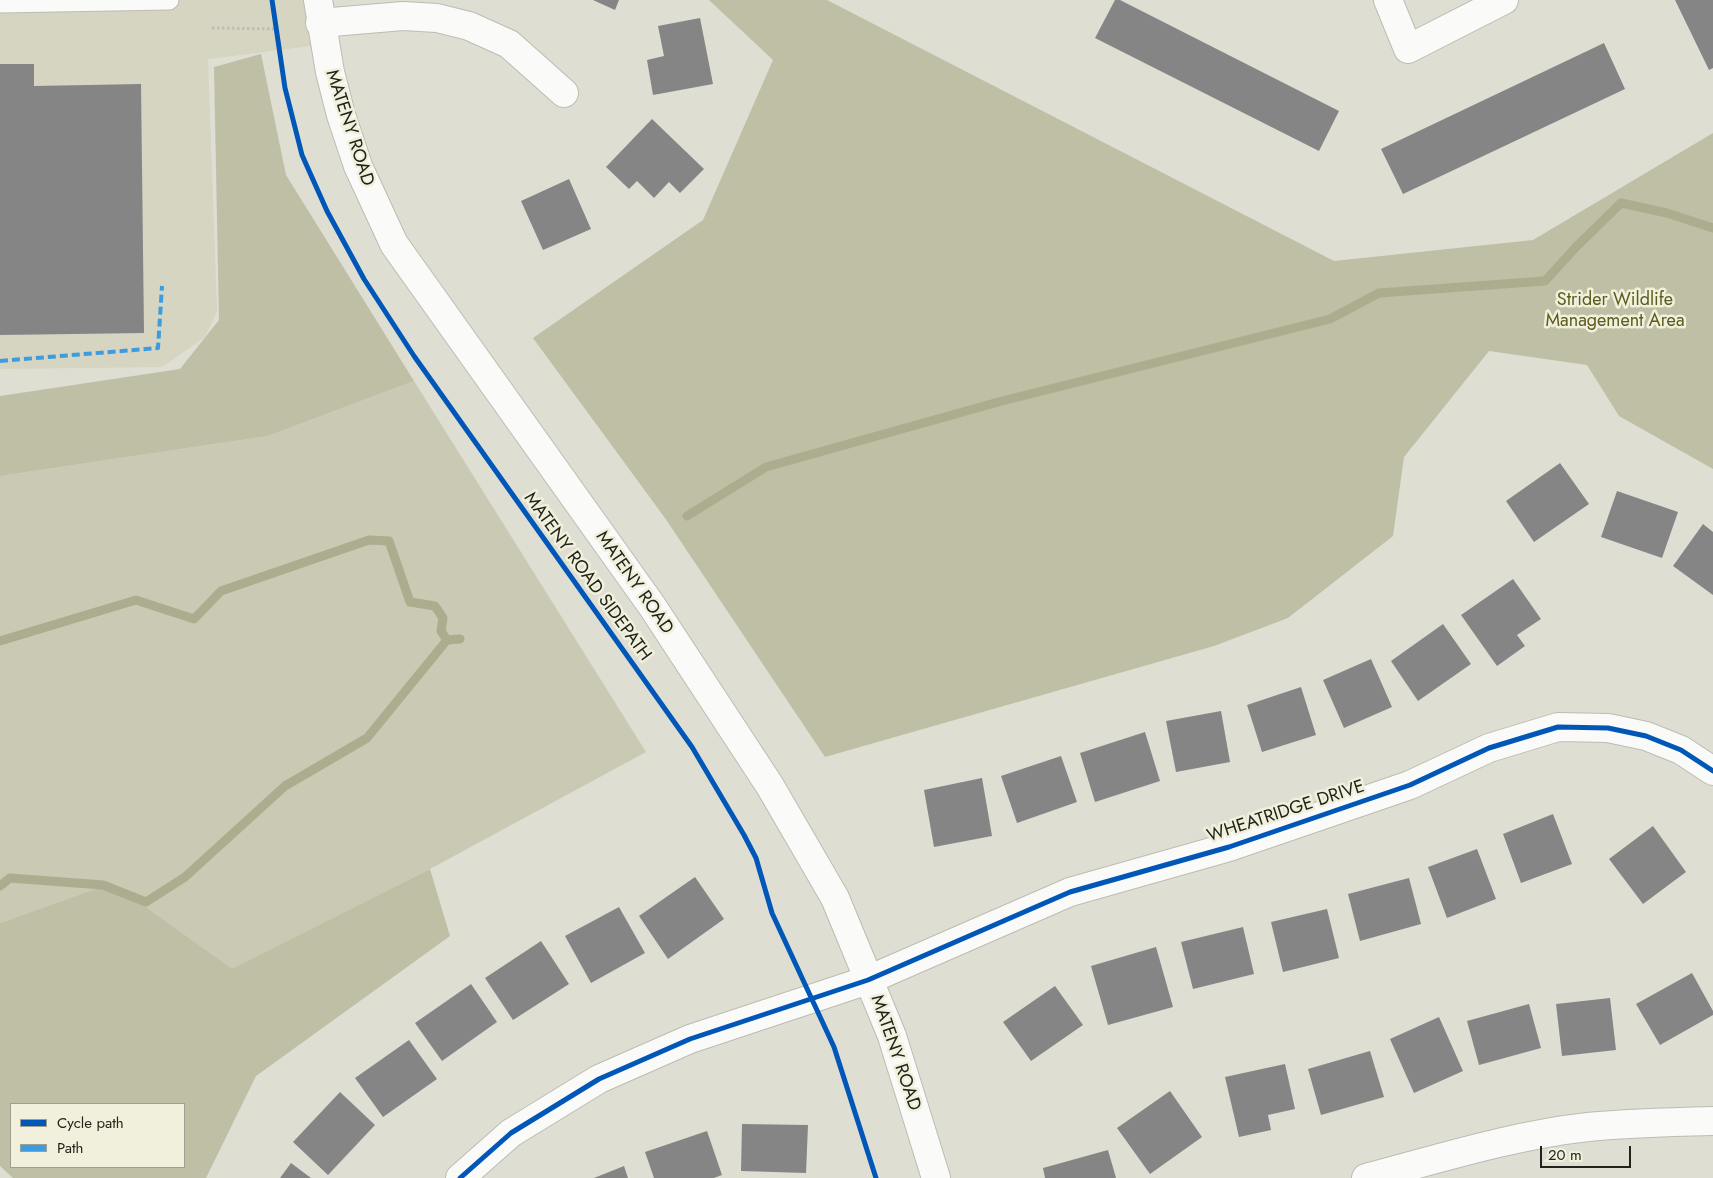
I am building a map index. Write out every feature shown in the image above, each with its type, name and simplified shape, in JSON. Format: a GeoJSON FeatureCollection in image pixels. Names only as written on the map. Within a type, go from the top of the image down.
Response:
{"type":"FeatureCollection","features":[{"type":"Feature","properties":{"kind":"street"},"geometry":{"type":"LineString","coordinates":[[1388,0],[1408,49],[1504,0]]}},
{"type":"Feature","properties":{"kind":"street"},"geometry":{"type":"LineString","coordinates":[[319,12],[437,18],[469,26],[509,44],[564,93]]}},
{"type":"Feature","properties":{"kind":"street","name":"MATENY ROAD"},"geometry":{"type":"LineString","coordinates":[[319,12],[330,72],[358,166],[394,244],[652,606],[770,786],[835,898],[892,1036],[936,1178]]}},
{"type":"Feature","properties":{"kind":"street","name":"WHEATRIDGE DRIVE"},"geometry":{"type":"LineString","coordinates":[[460,1178],[511,1133],[599,1079],[690,1040],[868,980],[1070,892],[1229,847],[1410,785],[1489,748],[1558,728],[1608,728],[1646,736],[1681,750],[1713,771]]}},
{"type":"Feature","properties":{"kind":"street"},"geometry":{"type":"LineString","coordinates":[[1366,1178],[1494,1145],[1586,1127],[1661,1122],[1713,1122]]}},
{"type":"Feature","properties":{"kind":"lane"},"geometry":{"type":"LineString","coordinates":[[0,3],[169,0]]}},
{"type":"Feature","properties":{"kind":"path"},"geometry":{"type":"LineString","coordinates":[[274,21],[277,37]]}},
{"type":"Feature","properties":{"kind":"path"},"geometry":{"type":"LineString","coordinates":[[212,28],[275,29]]}},
{"type":"Feature","properties":{"kind":"shaded area"},"geometry":{"type":"Polygon","coordinates":[[[0,0],[303,0],[311,46],[208,59],[217,311],[205,337],[162,367],[0,369],[0,0]]]}},
{"type":"Feature","properties":{"kind":"shaded area"},"geometry":{"type":"Polygon","coordinates":[[[414,381],[646,752],[430,869],[232,970],[112,883],[0,923],[0,476],[268,436],[414,381]]]}},
{"type":"Feature","properties":{"kind":"green space","name":"Strider Wildlife Management Area"},"geometry":{"type":"Polygon","coordinates":[[[709,0],[827,0],[1334,261],[1533,240],[1713,133],[1713,469],[1619,416],[1587,365],[1489,351],[1404,457],[1393,536],[1288,618],[1214,646],[825,757],[665,518],[533,338],[703,220],[773,60],[709,0]]]}},
{"type":"Feature","properties":{"kind":"green space"},"geometry":{"type":"Polygon","coordinates":[[[261,54],[286,175],[414,381],[268,436],[0,476],[0,396],[180,369],[219,320],[214,67],[261,54]]]}},
{"type":"Feature","properties":{"kind":"green space"},"geometry":{"type":"Polygon","coordinates":[[[430,869],[450,936],[256,1076],[206,1178],[13,1178],[0,1166],[0,923],[112,883],[232,969],[430,869]]]}},
{"type":"Feature","properties":{"kind":"building"},"geometry":{"type":"Polygon","coordinates":[[[593,0],[619,0],[615,10],[593,0]]]}},
{"type":"Feature","properties":{"kind":"building"},"geometry":{"type":"Polygon","coordinates":[[[1115,0],[1120,0],[1339,111],[1319,151],[1095,38],[1115,0]]]}},
{"type":"Feature","properties":{"kind":"building"},"geometry":{"type":"Polygon","coordinates":[[[1675,0],[1713,0],[1713,68],[1709,70],[1675,0]]]}},
{"type":"Feature","properties":{"kind":"building"},"geometry":{"type":"Polygon","coordinates":[[[700,18],[713,84],[653,95],[647,60],[664,56],[658,26],[700,18]]]}},
{"type":"Feature","properties":{"kind":"building"},"geometry":{"type":"Polygon","coordinates":[[[1604,43],[1625,89],[1403,194],[1381,149],[1604,43]]]}},
{"type":"Feature","properties":{"kind":"building"},"geometry":{"type":"Polygon","coordinates":[[[0,64],[34,64],[34,86],[141,84],[144,333],[0,335],[0,64]]]}},
{"type":"Feature","properties":{"kind":"building"},"geometry":{"type":"Polygon","coordinates":[[[652,119],[704,169],[680,193],[669,182],[654,198],[637,181],[629,189],[606,167],[652,119]]]}},
{"type":"Feature","properties":{"kind":"building"},"geometry":{"type":"Polygon","coordinates":[[[569,179],[591,229],[543,250],[521,201],[569,179]]]}},
{"type":"Feature","properties":{"kind":"building"},"geometry":{"type":"Polygon","coordinates":[[[1560,463],[1589,504],[1534,542],[1506,501],[1560,463]]]}},
{"type":"Feature","properties":{"kind":"building"},"geometry":{"type":"Polygon","coordinates":[[[1617,491],[1678,512],[1662,558],[1601,537],[1617,491]]]}},
{"type":"Feature","properties":{"kind":"building"},"geometry":{"type":"Polygon","coordinates":[[[1703,524],[1713,532],[1713,595],[1673,566],[1703,524]]]}},
{"type":"Feature","properties":{"kind":"building"},"geometry":{"type":"Polygon","coordinates":[[[1513,579],[1541,619],[1517,635],[1525,646],[1497,666],[1461,615],[1513,579]]]}},
{"type":"Feature","properties":{"kind":"building"},"geometry":{"type":"Polygon","coordinates":[[[1443,624],[1471,664],[1418,701],[1391,661],[1443,624]]]}},
{"type":"Feature","properties":{"kind":"building"},"geometry":{"type":"Polygon","coordinates":[[[1371,659],[1392,707],[1344,728],[1323,680],[1371,659]]]}},
{"type":"Feature","properties":{"kind":"building"},"geometry":{"type":"Polygon","coordinates":[[[1301,687],[1316,735],[1262,752],[1247,705],[1301,687]]]}},
{"type":"Feature","properties":{"kind":"building"},"geometry":{"type":"Polygon","coordinates":[[[1221,711],[1230,762],[1176,772],[1166,721],[1221,711]]]}},
{"type":"Feature","properties":{"kind":"building"},"geometry":{"type":"Polygon","coordinates":[[[1145,732],[1160,781],[1095,802],[1080,753],[1145,732]]]}},
{"type":"Feature","properties":{"kind":"building"},"geometry":{"type":"Polygon","coordinates":[[[1061,756],[1077,802],[1017,823],[1001,776],[1061,756]]]}},
{"type":"Feature","properties":{"kind":"building"},"geometry":{"type":"Polygon","coordinates":[[[982,778],[992,836],[934,847],[924,790],[982,778]]]}},
{"type":"Feature","properties":{"kind":"building"},"geometry":{"type":"Polygon","coordinates":[[[1553,814],[1572,864],[1521,883],[1503,834],[1553,814]]]}},
{"type":"Feature","properties":{"kind":"building"},"geometry":{"type":"Polygon","coordinates":[[[1653,826],[1686,872],[1643,904],[1609,859],[1653,826]]]}},
{"type":"Feature","properties":{"kind":"building"},"geometry":{"type":"Polygon","coordinates":[[[1477,849],[1496,899],[1447,918],[1428,867],[1477,849]]]}},
{"type":"Feature","properties":{"kind":"building"},"geometry":{"type":"Polygon","coordinates":[[[695,877],[724,919],[668,959],[639,916],[695,877]]]}},
{"type":"Feature","properties":{"kind":"building"},"geometry":{"type":"Polygon","coordinates":[[[1409,878],[1421,924],[1360,941],[1348,894],[1409,878]]]}},
{"type":"Feature","properties":{"kind":"building"},"geometry":{"type":"Polygon","coordinates":[[[619,907],[645,953],[591,983],[565,936],[619,907]]]}},
{"type":"Feature","properties":{"kind":"building"},"geometry":{"type":"Polygon","coordinates":[[[1327,909],[1339,958],[1283,972],[1271,922],[1327,909]]]}},
{"type":"Feature","properties":{"kind":"building"},"geometry":{"type":"Polygon","coordinates":[[[1243,927],[1254,974],[1193,989],[1181,942],[1243,927]]]}},
{"type":"Feature","properties":{"kind":"building"},"geometry":{"type":"Polygon","coordinates":[[[541,941],[569,984],[513,1020],[485,978],[541,941]]]}},
{"type":"Feature","properties":{"kind":"building"},"geometry":{"type":"Polygon","coordinates":[[[1156,947],[1173,1007],[1108,1025],[1091,966],[1156,947]]]}},
{"type":"Feature","properties":{"kind":"building"},"geometry":{"type":"Polygon","coordinates":[[[1692,973],[1713,1011],[1713,1015],[1660,1045],[1636,1004],[1692,973]]]}},
{"type":"Feature","properties":{"kind":"building"},"geometry":{"type":"Polygon","coordinates":[[[471,984],[497,1022],[442,1061],[415,1023],[471,984]]]}},
{"type":"Feature","properties":{"kind":"building"},"geometry":{"type":"Polygon","coordinates":[[[1055,986],[1083,1025],[1031,1061],[1003,1022],[1055,986]]]}},
{"type":"Feature","properties":{"kind":"building"},"geometry":{"type":"Polygon","coordinates":[[[1610,998],[1616,1050],[1562,1056],[1556,1004],[1610,998]]]}},
{"type":"Feature","properties":{"kind":"building"},"geometry":{"type":"Polygon","coordinates":[[[1529,1004],[1541,1048],[1479,1065],[1467,1021],[1529,1004]]]}},
{"type":"Feature","properties":{"kind":"building"},"geometry":{"type":"Polygon","coordinates":[[[1439,1017],[1463,1071],[1414,1093],[1390,1039],[1439,1017]]]}},
{"type":"Feature","properties":{"kind":"building"},"geometry":{"type":"Polygon","coordinates":[[[409,1040],[437,1079],[383,1117],[355,1078],[409,1040]]]}},
{"type":"Feature","properties":{"kind":"building"},"geometry":{"type":"Polygon","coordinates":[[[1370,1051],[1384,1097],[1321,1115],[1308,1069],[1370,1051]]]}},
{"type":"Feature","properties":{"kind":"building"},"geometry":{"type":"Polygon","coordinates":[[[1285,1064],[1295,1109],[1268,1115],[1271,1130],[1239,1137],[1225,1077],[1285,1064]]]}},
{"type":"Feature","properties":{"kind":"building"},"geometry":{"type":"Polygon","coordinates":[[[1170,1091],[1202,1137],[1150,1174],[1117,1128],[1170,1091]]]}},
{"type":"Feature","properties":{"kind":"building"},"geometry":{"type":"Polygon","coordinates":[[[340,1092],[375,1125],[328,1175],[293,1142],[340,1092]]]}},
{"type":"Feature","properties":{"kind":"building"},"geometry":{"type":"Polygon","coordinates":[[[742,1124],[808,1125],[806,1173],[741,1171],[742,1124]]]}},
{"type":"Feature","properties":{"kind":"building"},"geometry":{"type":"Polygon","coordinates":[[[707,1131],[722,1175],[714,1178],[654,1178],[645,1152],[707,1131]]]}},
{"type":"Feature","properties":{"kind":"building"},"geometry":{"type":"Polygon","coordinates":[[[1108,1150],[1116,1178],[1045,1178],[1043,1168],[1108,1150]]]}},
{"type":"Feature","properties":{"kind":"building"},"geometry":{"type":"Polygon","coordinates":[[[291,1163],[311,1178],[280,1178],[291,1163]]]}},
{"type":"Feature","properties":{"kind":"building"},"geometry":{"type":"Polygon","coordinates":[[[624,1166],[628,1178],[594,1178],[624,1166]]]}},
{"type":"Feature","properties":{"kind":"waterway"},"geometry":{"type":"LineString","coordinates":[[687,516],[766,467],[1002,401],[1330,319],[1379,293],[1545,281],[1577,246],[1621,203],[1667,213],[1713,228]]}},
{"type":"Feature","properties":{"kind":"waterway"},"geometry":{"type":"LineString","coordinates":[[0,641],[136,600],[194,619],[221,591],[369,540],[389,541],[410,602],[435,606],[443,618],[441,631],[447,640]]}},
{"type":"Feature","properties":{"kind":"waterway"},"geometry":{"type":"LineString","coordinates":[[0,886],[10,878],[103,885],[146,902],[185,877],[285,786],[367,738],[447,640],[460,639]]}},
{"type":"Feature","properties":{"kind":"marked path"},"geometry":{"type":"LineString","coordinates":[[0,361],[158,348],[162,286]]}},
{"type":"Feature","properties":{"kind":"cycle path","name":"MATENY ROAD SIDEPATH"},"geometry":{"type":"LineString","coordinates":[[272,0],[285,88],[302,155],[327,211],[364,279],[414,356],[692,747],[744,835],[756,858],[772,913],[834,1047],[876,1178]]}},
{"type":"Feature","properties":{"kind":"cycle path"},"geometry":{"type":"LineString","coordinates":[[460,1178],[511,1133],[599,1079],[690,1039],[868,980],[1070,892],[1229,847],[1410,785],[1489,748],[1558,727],[1608,728],[1646,736],[1681,750],[1713,771]]}}]}
